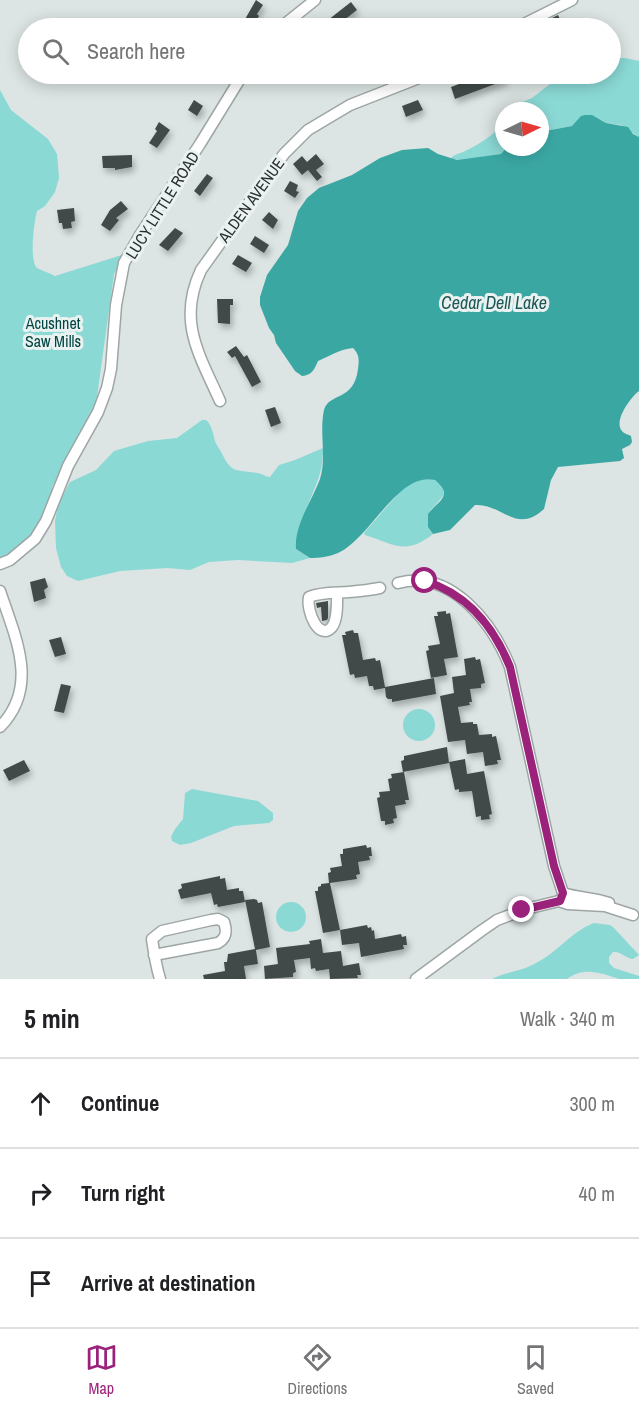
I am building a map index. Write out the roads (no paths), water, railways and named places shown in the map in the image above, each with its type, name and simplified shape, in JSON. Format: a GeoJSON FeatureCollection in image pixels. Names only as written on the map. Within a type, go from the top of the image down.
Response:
{"type":"FeatureCollection","features":[{"type":"Feature","properties":{"kind":"street"},"geometry":{"type":"LineString","coordinates":[[292,18],[315,0]]}},
{"type":"Feature","properties":{"kind":"street"},"geometry":{"type":"LineString","coordinates":[[536,18],[572,0]]}},
{"type":"Feature","properties":{"kind":"street","name":"LUCY LITTLE ROAD"},"geometry":{"type":"LineString","coordinates":[[0,564],[10,560],[35,539],[50,513],[73,457],[98,412],[107,388],[111,369],[116,305],[124,263],[237,84]]}},
{"type":"Feature","properties":{"kind":"street","name":"ALDEN AVENUE"},"geometry":{"type":"LineString","coordinates":[[220,400],[202,361],[190,327],[192,297],[201,270],[284,154],[308,130],[350,105],[404,84]]}},
{"type":"Feature","properties":{"kind":"street"},"geometry":{"type":"LineString","coordinates":[[398,583],[425,581],[451,592],[479,615],[499,642],[510,667],[561,897]]}},
{"type":"Feature","properties":{"kind":"street"},"geometry":{"type":"LineString","coordinates":[[337,593],[380,588]]}},
{"type":"Feature","properties":{"kind":"street"},"geometry":{"type":"LineString","coordinates":[[0,591],[19,648],[23,676],[17,703],[0,727]]}},
{"type":"Feature","properties":{"kind":"street"},"geometry":{"type":"LineString","coordinates":[[416,979],[466,940],[497,920],[561,897],[607,902],[625,909],[636,917]]}},
{"type":"Feature","properties":{"kind":"street"},"geometry":{"type":"LineString","coordinates":[[154,955],[218,943],[224,940],[226,935],[224,922],[211,921],[162,932],[152,939],[154,955],[160,979]]}},
{"type":"Feature","properties":{"kind":"water","name":"Cedar Dell Lake"},"geometry":{"type":"Polygon","coordinates":[[[592,115],[606,123],[628,127],[633,134],[639,137],[639,391],[621,416],[620,427],[622,431],[631,436],[632,442],[622,449],[624,458],[620,461],[558,467],[551,480],[544,509],[534,516],[517,519],[493,508],[475,505],[450,530],[433,534],[428,527],[428,514],[444,494],[441,485],[435,480],[422,480],[397,495],[350,545],[338,553],[310,558],[296,549],[296,540],[322,471],[324,410],[327,404],[352,387],[359,361],[353,348],[344,350],[318,361],[312,372],[302,376],[295,371],[269,328],[260,305],[260,297],[267,275],[288,245],[298,211],[307,198],[319,188],[352,175],[380,158],[402,150],[428,148],[457,160],[495,155],[549,156],[549,130],[572,126],[581,116],[592,115]]]}},
{"type":"Feature","properties":{"kind":"park label","name":"Acushnet Saw Mills"},"geometry":{"type":"Point","coordinates":[53,332]}}]}
